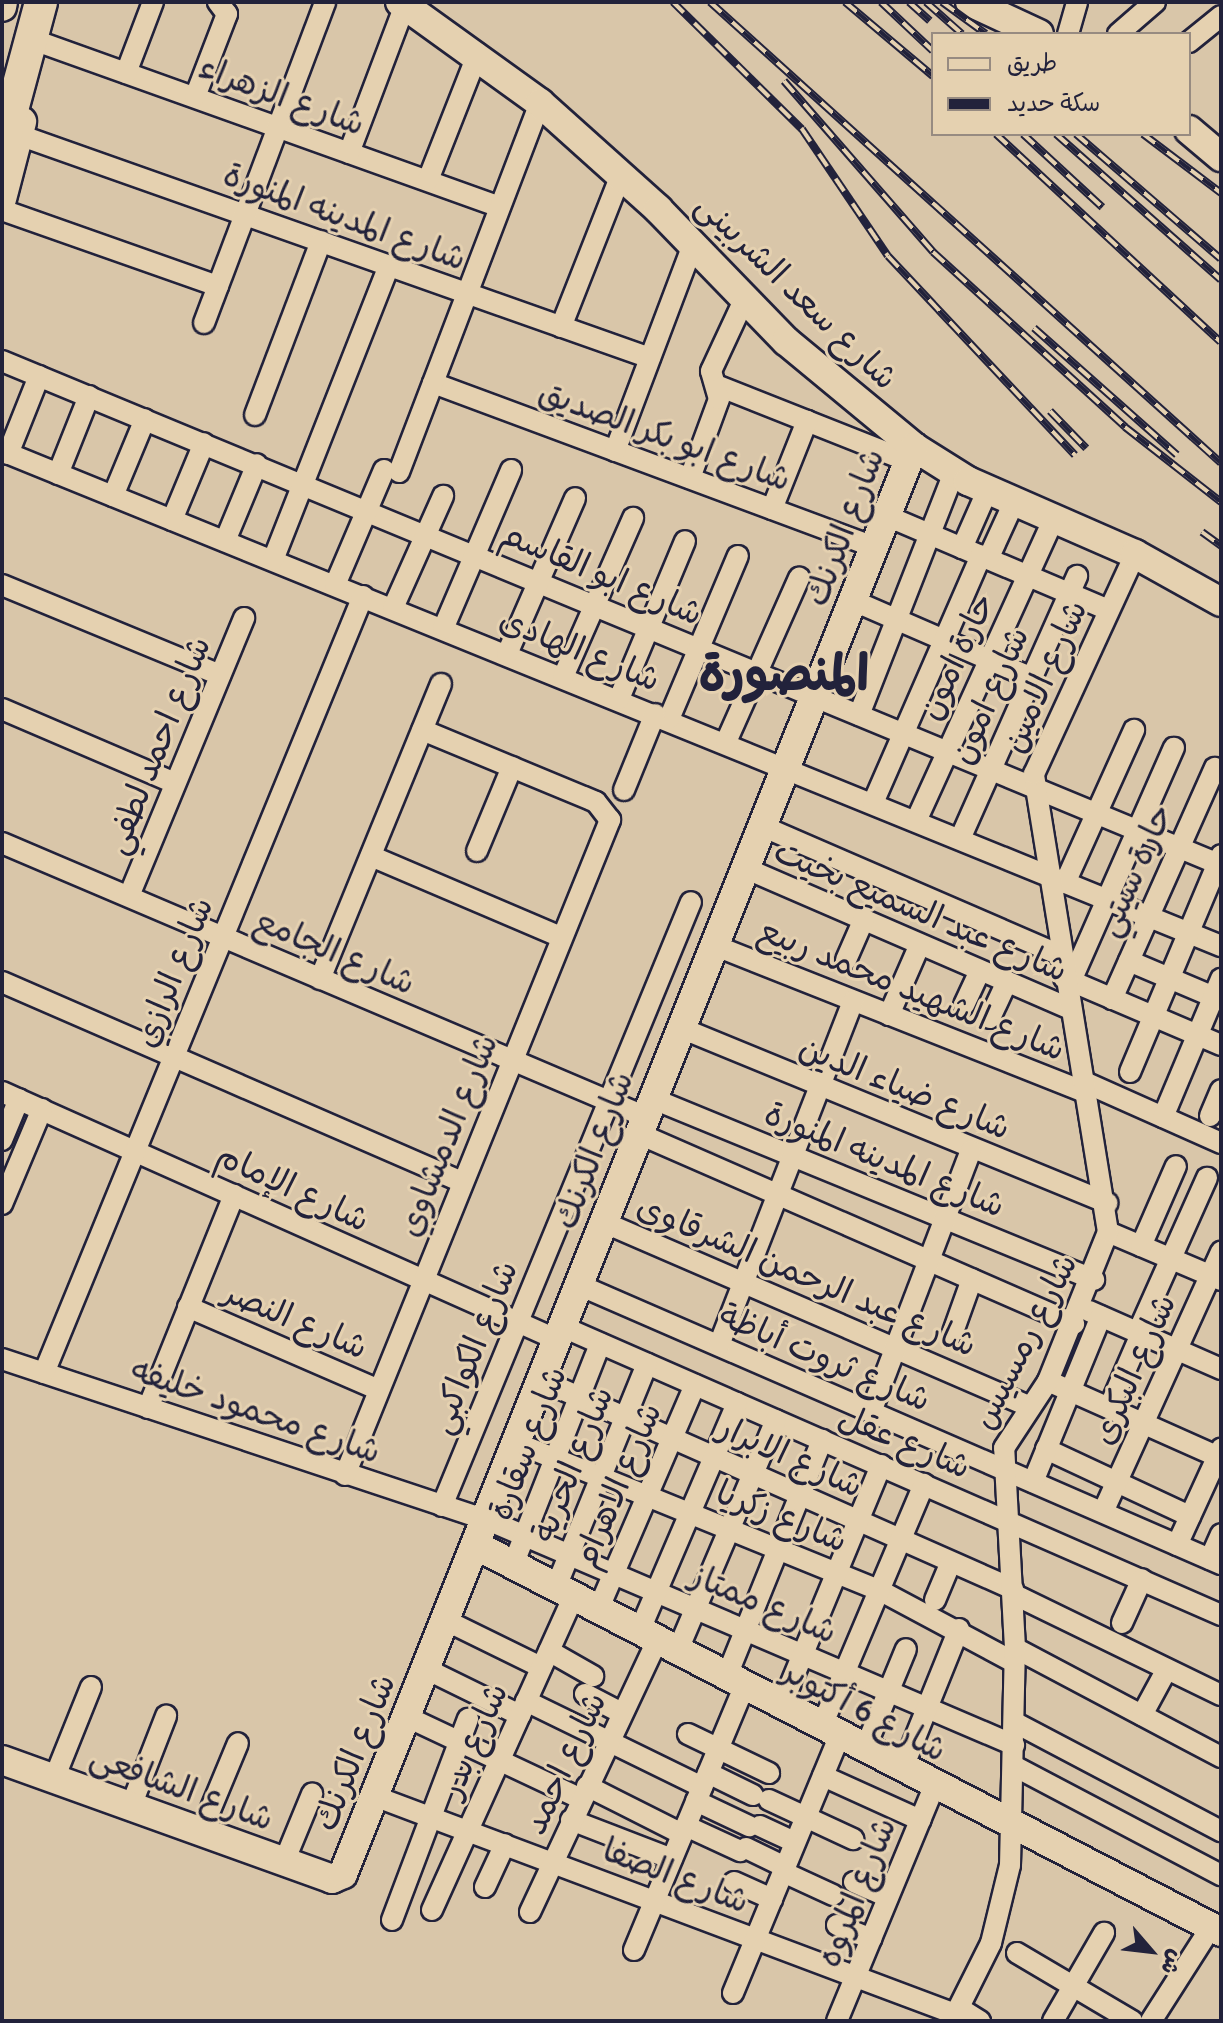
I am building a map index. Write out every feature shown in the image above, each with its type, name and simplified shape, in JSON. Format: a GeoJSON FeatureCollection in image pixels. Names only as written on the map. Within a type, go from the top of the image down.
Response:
{"type":"FeatureCollection","features":[{"type":"Feature","properties":{"kind":"main road"},"geometry":{"type":"LineString","coordinates":[[2,73],[21,2]]}},
{"type":"Feature","properties":{"kind":"main road"},"geometry":{"type":"LineString","coordinates":[[10,141],[41,2]]}},
{"type":"Feature","properties":{"kind":"street"},"geometry":{"type":"LineString","coordinates":[[2,199],[10,141],[53,2]]}},
{"type":"Feature","properties":{"kind":"street"},"geometry":{"type":"LineString","coordinates":[[126,73],[153,2]]}},
{"type":"Feature","properties":{"kind":"street"},"geometry":{"type":"LineString","coordinates":[[204,323],[325,2]]}},
{"type":"Feature","properties":{"kind":"street"},"geometry":{"type":"LineString","coordinates":[[970,2],[1001,10],[1036,32]]}},
{"type":"Feature","properties":{"kind":"street"},"geometry":{"type":"LineString","coordinates":[[1069,32],[1077,2]]}},
{"type":"Feature","properties":{"kind":"street"},"geometry":{"type":"LineString","coordinates":[[1120,32],[1155,2]]}},
{"type":"Feature","properties":{"kind":"street"},"geometry":{"type":"LineString","coordinates":[[1191,40],[1221,16],[1209,2]]}},
{"type":"Feature","properties":{"kind":"street"},"geometry":{"type":"LineString","coordinates":[[195,97],[227,14],[220,3]]}},
{"type":"Feature","properties":{"kind":"street"},"geometry":{"type":"LineString","coordinates":[[349,153],[402,3]]}},
{"type":"Feature","properties":{"kind":"street","name":"شارع سعد الشربينى"},"geometry":{"type":"LineString","coordinates":[[402,3],[478,53],[540,103],[621,175],[745,298],[911,454],[1135,554],[1221,602]]}},
{"type":"Feature","properties":{"kind":"street","name":"شارع الزهراء"},"geometry":{"type":"LineString","coordinates":[[42,43],[500,207]]}},
{"type":"Feature","properties":{"kind":"street"},"geometry":{"type":"LineString","coordinates":[[428,180],[478,53]]}},
{"type":"Feature","properties":{"kind":"street"},"geometry":{"type":"LineString","coordinates":[[335,585],[367,510],[392,471],[433,383],[540,103]]}},
{"type":"Feature","properties":{"kind":"street"},"geometry":{"type":"LineString","coordinates":[[1191,132],[1221,157]]}},
{"type":"Feature","properties":{"kind":"street","name":"شارع المدينه المنورة"},"geometry":{"type":"LineString","coordinates":[[10,141],[245,214],[650,358]]}},
{"type":"Feature","properties":{"kind":"street"},"geometry":{"type":"LineString","coordinates":[[561,327],[621,175]]}},
{"type":"Feature","properties":{"kind":"street"},"geometry":{"type":"LineString","coordinates":[[2,210],[218,286]]}},
{"type":"Feature","properties":{"kind":"street"},"geometry":{"type":"LineString","coordinates":[[255,415],[321,241]]}},
{"type":"Feature","properties":{"kind":"street"},"geometry":{"type":"LineString","coordinates":[[615,451],[693,245]]}},
{"type":"Feature","properties":{"kind":"street"},"geometry":{"type":"LineString","coordinates":[[273,560],[389,266]]}},
{"type":"Feature","properties":{"kind":"street"},"geometry":{"type":"LineString","coordinates":[[690,478],[719,399],[711,371],[745,298]]}},
{"type":"Feature","properties":{"kind":"street","name":"شارع ابو القاسم"},"geometry":{"type":"LineString","coordinates":[[2,361],[1180,848],[1220,861]]}},
{"type":"Feature","properties":{"kind":"street"},"geometry":{"type":"LineString","coordinates":[[5,452],[39,376]]}},
{"type":"Feature","properties":{"kind":"street","name":"شارع ابو بكر الصديق"},"geometry":{"type":"LineString","coordinates":[[433,383],[875,547]]}},
{"type":"Feature","properties":{"kind":"street"},"geometry":{"type":"LineString","coordinates":[[716,385],[807,421],[911,454]]}},
{"type":"Feature","properties":{"kind":"street"},"geometry":{"type":"LineString","coordinates":[[58,474],[89,396]]}},
{"type":"Feature","properties":{"kind":"street"},"geometry":{"type":"LineString","coordinates":[[113,496],[145,419]]}},
{"type":"Feature","properties":{"kind":"street"},"geometry":{"type":"LineString","coordinates":[[772,509],[807,421]]}},
{"type":"Feature","properties":{"kind":"street"},"geometry":{"type":"LineString","coordinates":[[172,520],[204,443]]}},
{"type":"Feature","properties":{"kind":"street","name":"شارع الهادى"},"geometry":{"type":"LineString","coordinates":[[5,452],[1221,945]]}},
{"type":"Feature","properties":{"kind":"street","name":"شارع الكرنك"},"geometry":{"type":"LineString","coordinates":[[338,1878],[485,1534],[644,1115],[716,946],[911,454]]}},
{"type":"Feature","properties":{"kind":"street"},"geometry":{"type":"LineString","coordinates":[[225,541],[257,464]]}},
{"type":"Feature","properties":{"kind":"street"},"geometry":{"type":"LineString","coordinates":[[443,629],[511,470]]}},
{"type":"Feature","properties":{"kind":"street"},"geometry":{"type":"LineString","coordinates":[[859,715],[954,473]]}},
{"type":"Feature","properties":{"kind":"street"},"geometry":{"type":"LineString","coordinates":[[873,803],[944,640],[977,554],[988,489]]}},
{"type":"Feature","properties":{"kind":"street"},"geometry":{"type":"LineString","coordinates":[[393,608],[443,496]]}},
{"type":"Feature","properties":{"kind":"street"},"geometry":{"type":"LineString","coordinates":[[507,654],[575,498]]}},
{"type":"Feature","properties":{"kind":"street"},"geometry":{"type":"LineString","coordinates":[[977,554],[1015,500]]}},
{"type":"Feature","properties":{"kind":"street"},"geometry":{"type":"LineString","coordinates":[[887,516],[1028,576],[1073,585],[1108,610]]}},
{"type":"Feature","properties":{"kind":"street"},"geometry":{"type":"LineString","coordinates":[[563,677],[633,518]]}},
{"type":"Feature","properties":{"kind":"street","name":"حارة امون"},"geometry":{"type":"LineString","coordinates":[[916,821],[1054,518]]}},
{"type":"Feature","properties":{"kind":"street"},"geometry":{"type":"LineString","coordinates":[[619,699],[685,541]]}},
{"type":"Feature","properties":{"kind":"street","name":"شارع الامين"},"geometry":{"type":"LineString","coordinates":[[1045,875],[1033,787],[1135,554]]}},
{"type":"Feature","properties":{"kind":"street"},"geometry":{"type":"LineString","coordinates":[[624,790],[699,648],[738,556]]}},
{"type":"Feature","properties":{"kind":"street"},"geometry":{"type":"LineString","coordinates":[[726,742],[799,578]]}},
{"type":"Feature","properties":{"kind":"street"},"geometry":{"type":"LineString","coordinates":[[2,585],[220,675]]}},
{"type":"Feature","properties":{"kind":"street","name":"شارع امون"},"geometry":{"type":"LineString","coordinates":[[960,839],[1073,585]]}},
{"type":"Feature","properties":{"kind":"street","name":"شارع الرازي"},"geometry":{"type":"LineString","coordinates":[[44,1373],[363,596]]}},
{"type":"Feature","properties":{"kind":"street"},"geometry":{"type":"LineString","coordinates":[[854,601],[1032,678]]}},
{"type":"Feature","properties":{"kind":"street","name":"شارع احمد لطفي"},"geometry":{"type":"LineString","coordinates":[[129,896],[244,618]]}},
{"type":"Feature","properties":{"kind":"street"},"geometry":{"type":"LineString","coordinates":[[320,979],[441,684]]}},
{"type":"Feature","properties":{"kind":"street"},"geometry":{"type":"LineString","coordinates":[[2,709],[175,783]]}},
{"type":"Feature","properties":{"kind":"street"},"geometry":{"type":"LineString","coordinates":[[422,730],[512,767],[477,851]]}},
{"type":"Feature","properties":{"kind":"street"},"geometry":{"type":"LineString","coordinates":[[1065,883],[1134,730]]}},
{"type":"Feature","properties":{"kind":"street"},"geometry":{"type":"LineString","coordinates":[[1174,748],[1068,980],[1221,1045]]}},
{"type":"Feature","properties":{"kind":"street","name":"شارع الدمشاوي"},"geometry":{"type":"LineString","coordinates":[[345,1475],[610,820],[596,802],[512,767]]}},
{"type":"Feature","properties":{"kind":"street","name":"حارة سيتي"},"geometry":{"type":"LineString","coordinates":[[1112,999],[1215,768]]}},
{"type":"Feature","properties":{"kind":"street"},"geometry":{"type":"LineString","coordinates":[[764,827],[1060,955]]}},
{"type":"Feature","properties":{"kind":"street","name":"شارع الجامع"},"geometry":{"type":"LineString","coordinates":[[2,843],[511,1062],[644,1115]]}},
{"type":"Feature","properties":{"kind":"street"},"geometry":{"type":"LineString","coordinates":[[371,856],[561,937]]}},
{"type":"Feature","properties":{"kind":"street"},"geometry":{"type":"LineString","coordinates":[[1130,1072],[1220,861]]}},
{"type":"Feature","properties":{"kind":"street","name":"شارع عبد السميع بخيت"},"geometry":{"type":"LineString","coordinates":[[747,869],[1070,1009]]}},
{"type":"Feature","properties":{"kind":"street","name":"شارع رمسيس"},"geometry":{"type":"LineString","coordinates":[[956,2014],[999,1917],[1014,1825],[1013,1592],[1002,1468],[1009,1432],[1048,1381],[1094,1280],[1108,1232],[1107,1203],[1070,1009],[1068,980],[1060,955],[1045,875]]}},
{"type":"Feature","properties":{"kind":"street","name":"شارع الكواكبي"},"geometry":{"type":"LineString","coordinates":[[442,1506],[691,902]]}},
{"type":"Feature","properties":{"kind":"street"},"geometry":{"type":"LineString","coordinates":[[846,960],[864,919]]}},
{"type":"Feature","properties":{"kind":"street"},"geometry":{"type":"LineString","coordinates":[[889,1015],[920,944]]}},
{"type":"Feature","properties":{"kind":"street","name":"شارع الشهيد محمد ربيع"},"geometry":{"type":"LineString","coordinates":[[716,946],[889,1015],[1163,1117],[1221,1143]]}},
{"type":"Feature","properties":{"kind":"street"},"geometry":{"type":"LineString","coordinates":[[1129,961],[1169,978],[1219,992],[1197,1035],[1163,1117]]}},
{"type":"Feature","properties":{"kind":"street"},"geometry":{"type":"LineString","coordinates":[[964,1005],[980,970]]}},
{"type":"Feature","properties":{"kind":"street"},"geometry":{"type":"LineString","coordinates":[[2,982],[462,1182]]}},
{"type":"Feature","properties":{"kind":"street"},"geometry":{"type":"LineString","coordinates":[[990,1018],[1007,982]]}},
{"type":"Feature","properties":{"kind":"street"},"geometry":{"type":"LineString","coordinates":[[719,1345],[853,1001]]}},
{"type":"Feature","properties":{"kind":"street","name":"شارع ضياء الدين"},"geometry":{"type":"LineString","coordinates":[[681,1028],[819,1088],[1107,1203]]}},
{"type":"Feature","properties":{"kind":"street"},"geometry":{"type":"LineString","coordinates":[[1210,1116],[1221,1090]]}},
{"type":"Feature","properties":{"kind":"street"},"geometry":{"type":"LineString","coordinates":[[2,1140],[10,1095]]}},
{"type":"Feature","properties":{"kind":"street","name":"شارع الإمام"},"geometry":{"type":"LineString","coordinates":[[10,1095],[422,1281],[518,1322],[560,1334]]}},
{"type":"Feature","properties":{"kind":"street"},"geometry":{"type":"LineString","coordinates":[[2,1204],[42,1109]]}},
{"type":"Feature","properties":{"kind":"street"},"geometry":{"type":"LineString","coordinates":[[644,1115],[778,1194],[929,1261],[1078,1316],[1101,1316],[1221,1368]]}},
{"type":"Feature","properties":{"kind":"street","name":"شارع المدينه المنورة"},"geometry":{"type":"LineString","coordinates":[[644,1115],[793,1156],[1094,1280]]}},
{"type":"Feature","properties":{"kind":"street"},"geometry":{"type":"LineString","coordinates":[[871,1412],[971,1150]]}},
{"type":"Feature","properties":{"kind":"street"},"geometry":{"type":"LineString","coordinates":[[1141,1246],[1176,1166]]}},
{"type":"Feature","properties":{"kind":"street"},"geometry":{"type":"LineString","coordinates":[[1109,1408],[1207,1178]]}},
{"type":"Feature","properties":{"kind":"street"},"geometry":{"type":"LineString","coordinates":[[148,1408],[234,1195]]}},
{"type":"Feature","properties":{"kind":"street","name":"شارع عبد الرحمن الشرقاوى"},"geometry":{"type":"LineString","coordinates":[[603,1222],[1029,1406]]}},
{"type":"Feature","properties":{"kind":"street"},"geometry":{"type":"LineString","coordinates":[[1108,1232],[1216,1278]]}},
{"type":"Feature","properties":{"kind":"street","name":"شارع البكرى"},"geometry":{"type":"LineString","coordinates":[[1103,1512],[1177,1349],[1216,1278],[1221,1252]]}},
{"type":"Feature","properties":{"kind":"street"},"geometry":{"type":"LineString","coordinates":[[953,1332],[972,1279]]}},
{"type":"Feature","properties":{"kind":"street","name":"شارع ثروت أباظة"},"geometry":{"type":"LineString","coordinates":[[579,1285],[1215,1561]]}},
{"type":"Feature","properties":{"kind":"street","name":"شارع النصر"},"geometry":{"type":"LineString","coordinates":[[188,1307],[379,1390]]}},
{"type":"Feature","properties":{"kind":"street"},"geometry":{"type":"LineString","coordinates":[[1033,1482],[1101,1316]]}},
{"type":"Feature","properties":{"kind":"street","name":"شارع عقل"},"geometry":{"type":"LineString","coordinates":[[560,1334],[600,1344],[1221,1615]]}},
{"type":"Feature","properties":{"kind":"street","name":"شارع سقارة"},"geometry":{"type":"LineString","coordinates":[[513,1565],[600,1344]]}},
{"type":"Feature","properties":{"kind":"street","name":"شارع محمود خليفه"},"geometry":{"type":"LineString","coordinates":[[2,1359],[442,1506],[485,1534]]}},
{"type":"Feature","properties":{"kind":"street","name":"شارع الحرية"},"geometry":{"type":"LineString","coordinates":[[564,1592],[569,1555],[647,1364]]}},
{"type":"Feature","properties":{"kind":"street","name":"شارع الابرار"},"geometry":{"type":"LineString","coordinates":[[543,1381],[951,1562],[1221,1695]]}},
{"type":"Feature","properties":{"kind":"street"},"geometry":{"type":"LineString","coordinates":[[1048,1381],[1220,1455],[1177,1545]]}},
{"type":"Feature","properties":{"kind":"street","name":"شارع الاهرام"},"geometry":{"type":"LineString","coordinates":[[598,1610],[695,1385]]}},
{"type":"Feature","properties":{"kind":"street"},"geometry":{"type":"LineString","coordinates":[[658,1641],[656,1592],[737,1403]]}},
{"type":"Feature","properties":{"kind":"street"},"geometry":{"type":"LineString","coordinates":[[658,1641],[696,1609],[776,1420]]}},
{"type":"Feature","properties":{"kind":"street"},"geometry":{"type":"LineString","coordinates":[[634,1950],[718,1749],[746,1630],[822,1440]]}},
{"type":"Feature","properties":{"kind":"street","name":"شارع زكريا"},"geometry":{"type":"LineString","coordinates":[[519,1444],[879,1590],[1142,1715],[1221,1757]]}},
{"type":"Feature","properties":{"kind":"street"},"geometry":{"type":"LineString","coordinates":[[1046,1449],[1190,1516]]}},
{"type":"Feature","properties":{"kind":"street"},"geometry":{"type":"LineString","coordinates":[[781,1707],[881,1465]]}},
{"type":"Feature","properties":{"kind":"street"},"geometry":{"type":"LineString","coordinates":[[733,1993],[823,1776],[845,1672],[924,1484]]}},
{"type":"Feature","properties":{"kind":"street","name":"شارع ممتاز"},"geometry":{"type":"LineString","coordinates":[[485,1534],[525,1536],[1014,1745]]}},
{"type":"Feature","properties":{"kind":"street","name":"شارع 6 أكتوبر"},"geometry":{"type":"LineString","coordinates":[[485,1534],[513,1565],[864,1751],[1216,1929]]}},
{"type":"Feature","properties":{"kind":"street"},"geometry":{"type":"LineString","coordinates":[[1215,1561],[1221,1534]]}},
{"type":"Feature","properties":{"kind":"street"},"geometry":{"type":"LineString","coordinates":[[935,1600],[951,1562]]}},
{"type":"Feature","properties":{"kind":"street"},"geometry":{"type":"LineString","coordinates":[[1122,1623],[1142,1579]]}},
{"type":"Feature","properties":{"kind":"street","name":"شارع بدر"},"geometry":{"type":"LineString","coordinates":[[432,1910],[545,1659],[564,1592]]}},
{"type":"Feature","properties":{"kind":"street"},"geometry":{"type":"LineString","coordinates":[[447,1621],[545,1659],[589,1685],[622,1713]]}},
{"type":"Feature","properties":{"kind":"street"},"geometry":{"type":"LineString","coordinates":[[902,1770],[959,1629]]}},
{"type":"Feature","properties":{"kind":"street","name":"شارع احمد"},"geometry":{"type":"LineString","coordinates":[[530,1912],[658,1641]]}},
{"type":"Feature","properties":{"kind":"street"},"geometry":{"type":"LineString","coordinates":[[864,1751],[906,1649]]}},
{"type":"Feature","properties":{"kind":"street"},"geometry":{"type":"LineString","coordinates":[[426,1669],[609,1741],[702,1787],[754,1826],[795,1842]]}},
{"type":"Feature","properties":{"kind":"street"},"geometry":{"type":"LineString","coordinates":[[1142,1715],[1167,1669]]}},
{"type":"Feature","properties":{"kind":"street"},"geometry":{"type":"LineString","coordinates":[[54,1779],[91,1687]]}},
{"type":"Feature","properties":{"kind":"street"},"geometry":{"type":"LineString","coordinates":[[131,1806],[166,1716]]}},
{"type":"Feature","properties":{"kind":"street"},"geometry":{"type":"LineString","coordinates":[[405,1716],[499,1761],[743,1849],[833,1895]]}},
{"type":"Feature","properties":{"kind":"street"},"geometry":{"type":"LineString","coordinates":[[392,1920],[427,1814],[468,1719]]}},
{"type":"Feature","properties":{"kind":"street"},"geometry":{"type":"LineString","coordinates":[[1014,1722],[1221,1831]]}},
{"type":"Feature","properties":{"kind":"street"},"geometry":{"type":"LineString","coordinates":[[688,1734],[769,1773]]}},
{"type":"Feature","properties":{"kind":"street"},"geometry":{"type":"LineString","coordinates":[[201,1832],[238,1743]]}},
{"type":"Feature","properties":{"kind":"street","name":"شارع الشافعى"},"geometry":{"type":"LineString","coordinates":[[2,1760],[284,1862],[338,1878]]}},
{"type":"Feature","properties":{"kind":"street"},"geometry":{"type":"LineString","coordinates":[[1014,1766],[1221,1875]]}},
{"type":"Feature","properties":{"kind":"street"},"geometry":{"type":"LineString","coordinates":[[823,1776],[920,1820]]}},
{"type":"Feature","properties":{"kind":"street"},"geometry":{"type":"LineString","coordinates":[[702,1787],[761,1797],[853,1839]]}},
{"type":"Feature","properties":{"kind":"street","name":"شارع المروه"},"geometry":{"type":"LineString","coordinates":[[837,2021],[934,1787]]}},
{"type":"Feature","properties":{"kind":"street"},"geometry":{"type":"LineString","coordinates":[[284,1862],[312,1794]]}},
{"type":"Feature","properties":{"kind":"street","name":"شارع الصفا"},"geometry":{"type":"LineString","coordinates":[[374,1796],[980,2021]]}},
{"type":"Feature","properties":{"kind":"street"},"geometry":{"type":"LineString","coordinates":[[571,1820],[672,1859]]}},
{"type":"Feature","properties":{"kind":"street"},"geometry":{"type":"LineString","coordinates":[[485,1887],[505,1844]]}},
{"type":"Feature","properties":{"kind":"street"},"geometry":{"type":"LineString","coordinates":[[734,1882],[772,1899]]}},
{"type":"Feature","properties":{"kind":"street"},"geometry":{"type":"LineString","coordinates":[[854,1882],[888,1897]]}},
{"type":"Feature","properties":{"kind":"street"},"geometry":{"type":"LineString","coordinates":[[837,1925],[871,1939]]}},
{"type":"Feature","properties":{"kind":"street"},"geometry":{"type":"LineString","coordinates":[[1151,2021],[1216,1929]]}},
{"type":"Feature","properties":{"kind":"street"},"geometry":{"type":"LineString","coordinates":[[1053,2021],[1104,1933]]}},
{"type":"Feature","properties":{"kind":"street"},"geometry":{"type":"LineString","coordinates":[[1017,1953],[1132,2021]]}},
{"type":"Feature","properties":{"kind":"railway"},"geometry":{"type":"LineString","coordinates":[[673,2],[802,129],[888,256],[1075,455]]}},
{"type":"Feature","properties":{"kind":"railway"},"geometry":{"type":"LineString","coordinates":[[710,2],[1221,463]]}},
{"type":"Feature","properties":{"kind":"railway"},"geometry":{"type":"LineString","coordinates":[[845,2],[931,74]]}},
{"type":"Feature","properties":{"kind":"railway"},"geometry":{"type":"LineString","coordinates":[[881,2],[931,49]]}},
{"type":"Feature","properties":{"kind":"railway"},"geometry":{"type":"LineString","coordinates":[[909,2],[930,21]]}},
{"type":"Feature","properties":{"kind":"railway"},"geometry":{"type":"LineString","coordinates":[[926,2],[960,32]]}},
{"type":"Feature","properties":{"kind":"railway"},"geometry":{"type":"LineString","coordinates":[[942,2],[983,32]]}},
{"type":"Feature","properties":{"kind":"railway"},"geometry":{"type":"LineString","coordinates":[[784,81],[933,252],[1125,427],[1221,502]]}},
{"type":"Feature","properties":{"kind":"railway"},"geometry":{"type":"LineString","coordinates":[[998,136],[1221,342]]}},
{"type":"Feature","properties":{"kind":"railway"},"geometry":{"type":"LineString","coordinates":[[1025,136],[1102,207]]}},
{"type":"Feature","properties":{"kind":"railway"},"geometry":{"type":"LineString","coordinates":[[1058,136],[1221,280]]}},
{"type":"Feature","properties":{"kind":"railway"},"geometry":{"type":"LineString","coordinates":[[1078,136],[1221,259]]}},
{"type":"Feature","properties":{"kind":"railway"},"geometry":{"type":"LineString","coordinates":[[1146,136],[1221,193]]}},
{"type":"Feature","properties":{"kind":"railway"},"geometry":{"type":"LineString","coordinates":[[1034,328],[1177,455]]}},
{"type":"Feature","properties":{"kind":"railway"},"geometry":{"type":"LineString","coordinates":[[1050,411],[1086,448]]}},
{"type":"Feature","properties":{"kind":"railway"},"geometry":{"type":"LineString","coordinates":[[1202,532],[1221,546]]}},
{"type":"Feature","properties":{"kind":"district","name":"المنصورة"},"geometry":{"type":"Point","coordinates":[784,673]}}]}
